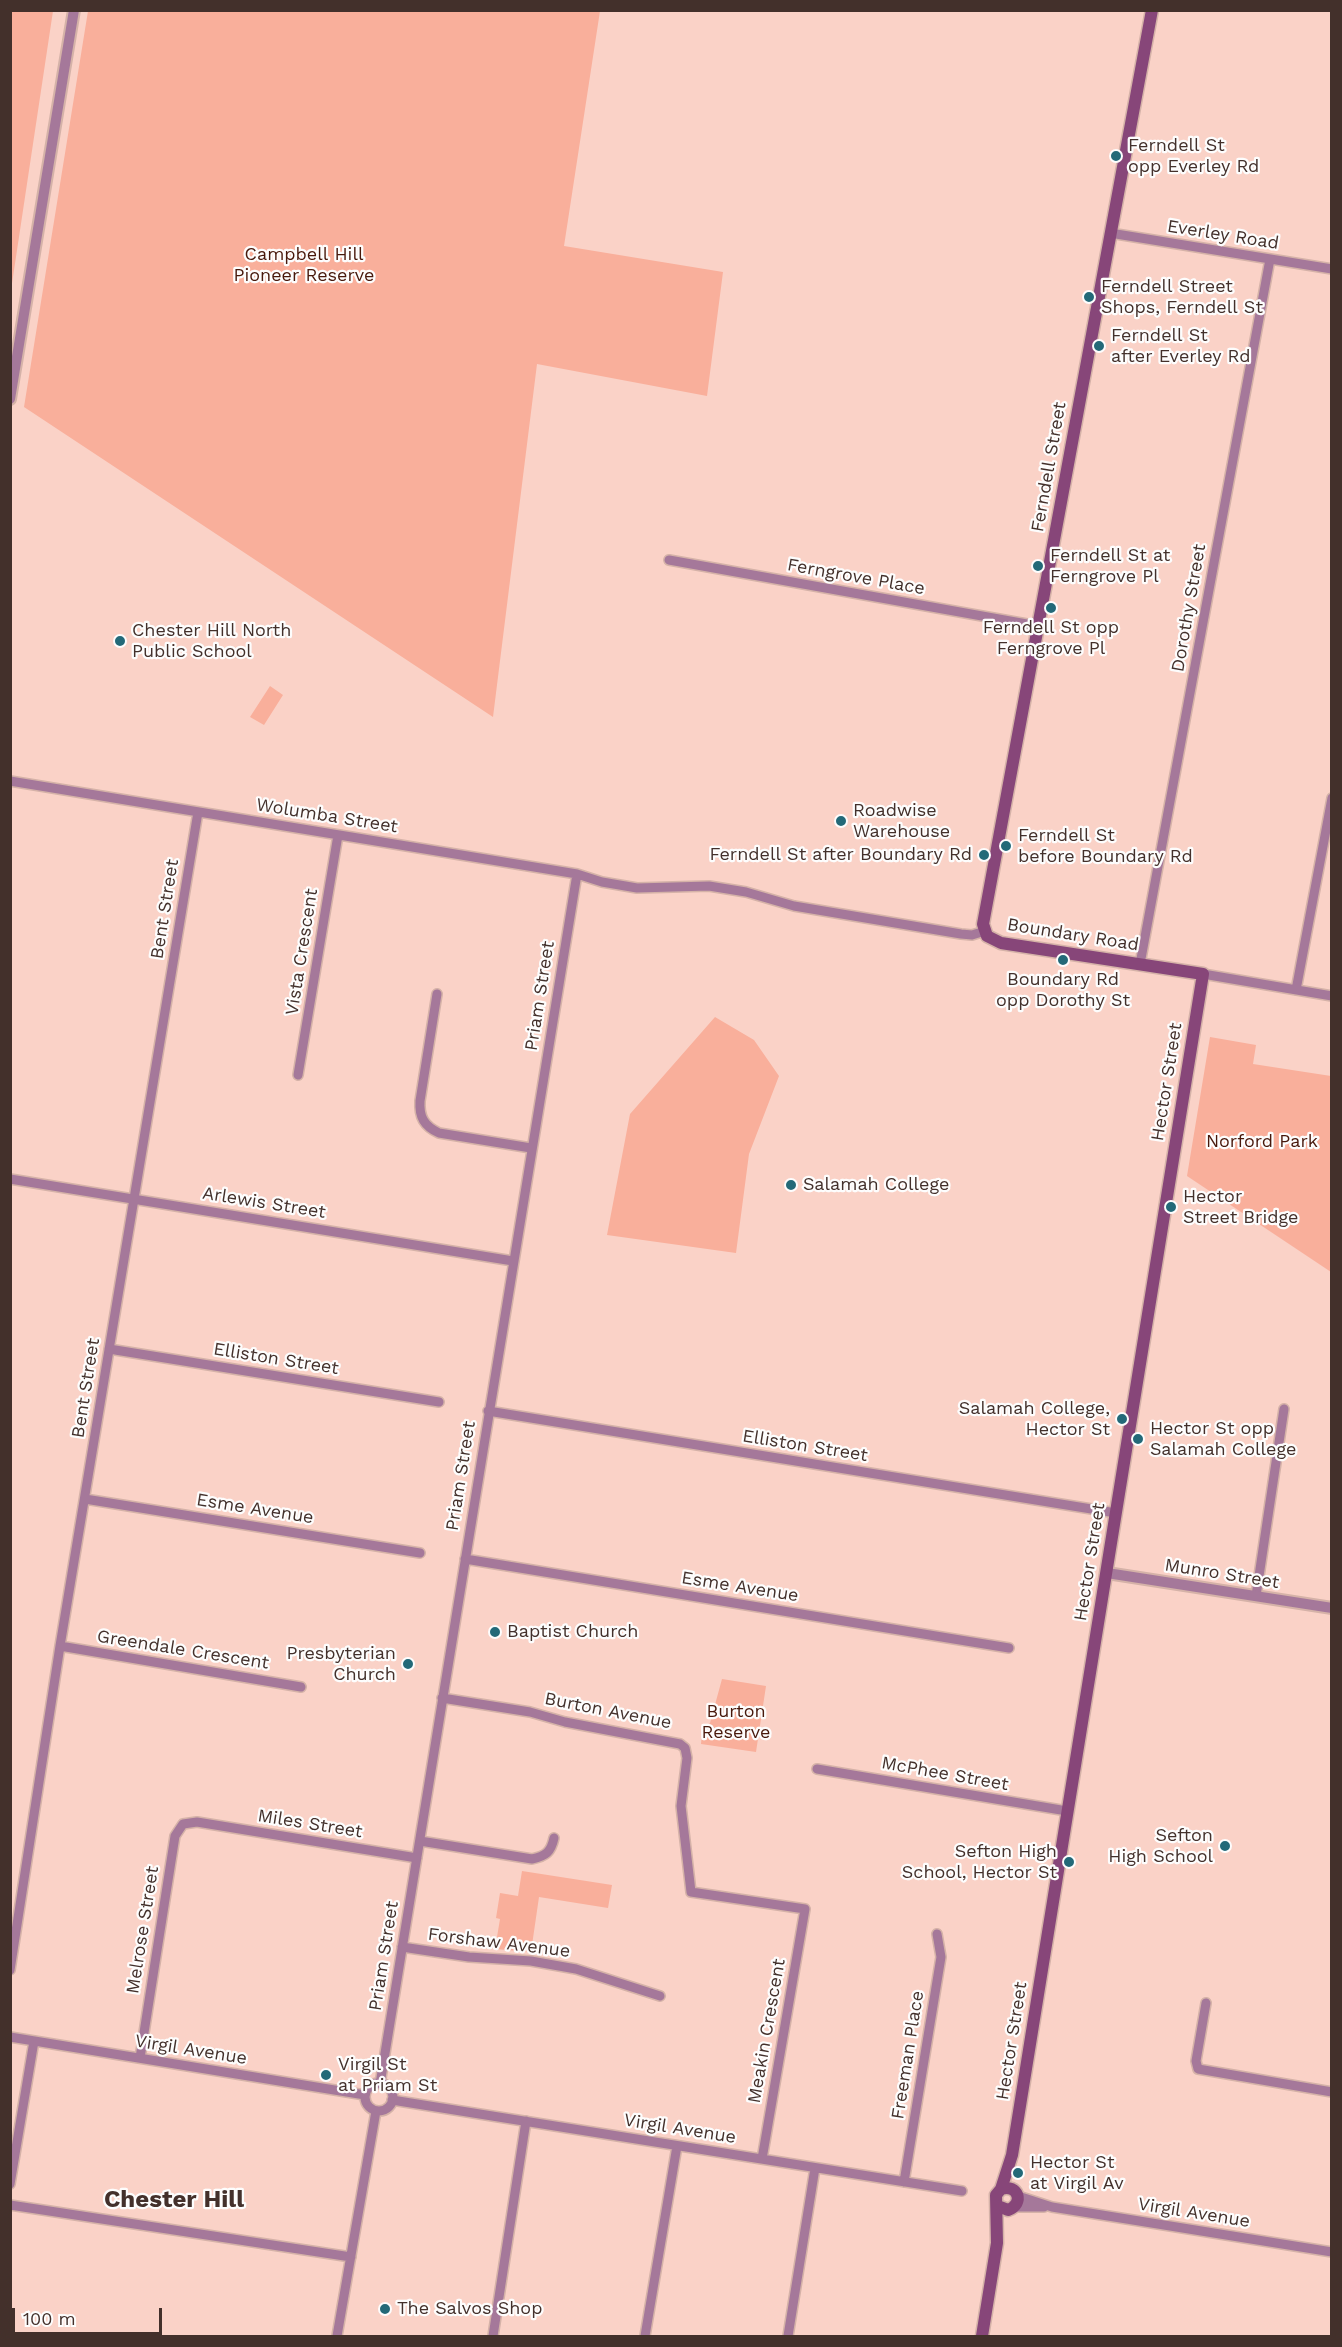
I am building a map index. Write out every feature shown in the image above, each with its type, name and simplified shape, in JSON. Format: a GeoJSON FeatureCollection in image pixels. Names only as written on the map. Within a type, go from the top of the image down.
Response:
{"type":"FeatureCollection","features":[{"type":"Feature","properties":{"kind":"main road","name":"Ferndell Street"},"geometry":{"type":"LineString","coordinates":[[984,931],[984,915],[1152,10]]}},
{"type":"Feature","properties":{"kind":"main road","name":"Boundary Road"},"geometry":{"type":"LineString","coordinates":[[984,931],[992,940],[1001,943],[1203,974]]}},
{"type":"Feature","properties":{"kind":"main road","name":"Hector Street"},"geometry":{"type":"LineString","coordinates":[[1001,2189],[1012,2155],[1203,974]]}},
{"type":"Feature","properties":{"kind":"main road","name":"Hector Street"},"geometry":{"type":"LineString","coordinates":[[997,2243],[1015,2200],[1012,2155]]}},
{"type":"Feature","properties":{"kind":"main road"},"geometry":{"type":"LineString","coordinates":[[1008,2187],[1015,2200],[1004,2210],[998,2206],[996,2195],[1001,2189],[1008,2187]]}},
{"type":"Feature","properties":{"kind":"main road","name":"Hector Street"},"geometry":{"type":"LineString","coordinates":[[982,2337],[997,2243],[998,2206]]}},
{"type":"Feature","properties":{"kind":"street"},"geometry":{"type":"LineString","coordinates":[[10,399],[74,10]]}},
{"type":"Feature","properties":{"kind":"street","name":"Everley Road"},"geometry":{"type":"LineString","coordinates":[[1110,233],[1332,269]]}},
{"type":"Feature","properties":{"kind":"street","name":"Dorothy Street"},"geometry":{"type":"LineString","coordinates":[[1140,964],[1270,259]]}},
{"type":"Feature","properties":{"kind":"street","name":"Ferngrove Place"},"geometry":{"type":"LineString","coordinates":[[669,560],[1038,626]]}},
{"type":"Feature","properties":{"kind":"street","name":"Wolumba Street"},"geometry":{"type":"LineString","coordinates":[[10,781],[577,874],[602,882],[637,888]]}},
{"type":"Feature","properties":{"kind":"street"},"geometry":{"type":"LineString","coordinates":[[1296,990],[1332,798]]}},
{"type":"Feature","properties":{"kind":"street","name":"Bent Street"},"geometry":{"type":"LineString","coordinates":[[10,1970],[108,1349],[198,812]]}},
{"type":"Feature","properties":{"kind":"street","name":"Vista Crescent"},"geometry":{"type":"LineString","coordinates":[[298,1075],[338,835]]}},
{"type":"Feature","properties":{"kind":"street","name":"Priam Street"},"geometry":{"type":"LineString","coordinates":[[380,2084],[577,874]]}},
{"type":"Feature","properties":{"kind":"street","name":"Boundary Road"},"geometry":{"type":"LineString","coordinates":[[637,888],[710,886],[746,892],[794,906],[961,934],[972,935],[984,931]]}},
{"type":"Feature","properties":{"kind":"street","name":"Boundary Road"},"geometry":{"type":"LineString","coordinates":[[1203,974],[1332,996]]}},
{"type":"Feature","properties":{"kind":"street"},"geometry":{"type":"LineString","coordinates":[[437,994],[420,1101],[419,1112],[423,1122],[429,1129],[439,1133],[531,1148]]}},
{"type":"Feature","properties":{"kind":"street","name":"Arlewis Street"},"geometry":{"type":"LineString","coordinates":[[11,1180],[135,1198],[513,1261]]}},
{"type":"Feature","properties":{"kind":"street","name":"Elliston Street"},"geometry":{"type":"LineString","coordinates":[[108,1349],[439,1402]]}},
{"type":"Feature","properties":{"kind":"street"},"geometry":{"type":"LineString","coordinates":[[1256,1596],[1284,1409]]}},
{"type":"Feature","properties":{"kind":"street","name":"Elliston Street"},"geometry":{"type":"LineString","coordinates":[[488,1411],[1116,1513]]}},
{"type":"Feature","properties":{"kind":"street","name":"Esme Avenue"},"geometry":{"type":"LineString","coordinates":[[85,1498],[420,1553]]}},
{"type":"Feature","properties":{"kind":"street","name":"Esme Avenue"},"geometry":{"type":"LineString","coordinates":[[465,1559],[1009,1648]]}},
{"type":"Feature","properties":{"kind":"street","name":"Munro Street"},"geometry":{"type":"LineString","coordinates":[[1107,1574],[1332,1608]]}},
{"type":"Feature","properties":{"kind":"street","name":"Greendale Crescent"},"geometry":{"type":"LineString","coordinates":[[60,1646],[301,1687]]}},
{"type":"Feature","properties":{"kind":"street","name":"Burton Avenue"},"geometry":{"type":"LineString","coordinates":[[442,1698],[530,1712],[565,1722],[680,1743],[685,1748],[687,1758],[681,1806],[691,1892],[805,1909]]}},
{"type":"Feature","properties":{"kind":"street","name":"McPhee Street"},"geometry":{"type":"LineString","coordinates":[[817,1769],[1068,1811]]}},
{"type":"Feature","properties":{"kind":"street","name":"Miles Street"},"geometry":{"type":"LineString","coordinates":[[197,1822],[417,1858]]}},
{"type":"Feature","properties":{"kind":"street","name":"Melrose Street"},"geometry":{"type":"LineString","coordinates":[[140,2058],[175,1836],[183,1824],[197,1822]]}},
{"type":"Feature","properties":{"kind":"street"},"geometry":{"type":"LineString","coordinates":[[420,1841],[532,1859],[545,1856],[550,1852],[554,1838]]}},
{"type":"Feature","properties":{"kind":"street","name":"Meakin Crescent"},"geometry":{"type":"LineString","coordinates":[[762,2159],[805,1909]]}},
{"type":"Feature","properties":{"kind":"street","name":"Freeman Place"},"geometry":{"type":"LineString","coordinates":[[904,2182],[941,1957],[938,1934]]}},
{"type":"Feature","properties":{"kind":"street","name":"Forshaw Avenue"},"geometry":{"type":"LineString","coordinates":[[402,1947],[469,1957],[531,1961],[576,1970],[660,1996]]}},
{"type":"Feature","properties":{"kind":"street"},"geometry":{"type":"LineString","coordinates":[[1206,2003],[1196,2061],[1198,2069],[1332,2092]]}},
{"type":"Feature","properties":{"kind":"street","name":"Virgil Avenue"},"geometry":{"type":"LineString","coordinates":[[10,2037],[366,2095]]}},
{"type":"Feature","properties":{"kind":"street"},"geometry":{"type":"LineString","coordinates":[[10,2184],[34,2041]]}},
{"type":"Feature","properties":{"kind":"street"},"geometry":{"type":"LineString","coordinates":[[380,2084],[388,2088],[392,2100],[388,2108],[376,2111],[367,2104],[366,2095],[372,2086],[380,2084]]}},
{"type":"Feature","properties":{"kind":"street","name":"Virgil Avenue"},"geometry":{"type":"LineString","coordinates":[[392,2100],[962,2192]]}},
{"type":"Feature","properties":{"kind":"street"},"geometry":{"type":"LineString","coordinates":[[338,2337],[376,2111]]}},
{"type":"Feature","properties":{"kind":"street"},"geometry":{"type":"LineString","coordinates":[[493,2337],[526,2121]]}},
{"type":"Feature","properties":{"kind":"street"},"geometry":{"type":"LineString","coordinates":[[645,2337],[677,2146]]}},
{"type":"Feature","properties":{"kind":"street"},"geometry":{"type":"LineString","coordinates":[[788,2337],[815,2168]]}},
{"type":"Feature","properties":{"kind":"street","name":"Virgil Avenue"},"geometry":{"type":"LineString","coordinates":[[1015,2200],[1332,2252]]}},
{"type":"Feature","properties":{"kind":"street"},"geometry":{"type":"LineString","coordinates":[[10,2205],[351,2257]]}},
{"type":"Feature","properties":{"kind":"green space"},"geometry":{"type":"Polygon","coordinates":[[[10,11],[53,11],[11,290],[10,11]]]}},
{"type":"Feature","properties":{"kind":"green space","name":"Campbell Hill Pioneer Reserve"},"geometry":{"type":"Polygon","coordinates":[[[88,11],[600,11],[564,246],[723,272],[707,396],[537,364],[493,717],[24,407],[88,11]]]}},
{"type":"Feature","properties":{"kind":"green space"},"geometry":{"type":"Polygon","coordinates":[[[270,686],[283,695],[264,725],[250,717],[270,686]]]}},
{"type":"Feature","properties":{"kind":"green space"},"geometry":{"type":"Polygon","coordinates":[[[715,1017],[754,1040],[779,1076],[749,1154],[736,1253],[607,1235],[630,1114],[715,1017]]]}},
{"type":"Feature","properties":{"kind":"green space","name":"Norford Park"},"geometry":{"type":"Polygon","coordinates":[[[1210,1037],[1256,1045],[1253,1064],[1331,1076],[1331,1272],[1187,1176],[1210,1037]]]}},
{"type":"Feature","properties":{"kind":"green space","name":"Burton Reserve"},"geometry":{"type":"Polygon","coordinates":[[[722,1679],[766,1686],[756,1752],[701,1744],[702,1733],[710,1723],[722,1679]]]}},
{"type":"Feature","properties":{"kind":"green space"},"geometry":{"type":"Polygon","coordinates":[[[522,1871],[612,1885],[608,1908],[539,1897],[531,1952],[495,1949],[500,1919],[496,1918],[500,1893],[518,1896],[522,1871]]]}},
{"type":"Feature","properties":{"kind":"place","name":"Ferndell St opp Everley Rd"},"geometry":{"type":"Point","coordinates":[1116,156]}},
{"type":"Feature","properties":{"kind":"place","name":"Ferndell Street Shops, Ferndell St"},"geometry":{"type":"Point","coordinates":[1089,297]}},
{"type":"Feature","properties":{"kind":"place","name":"Ferndell St after Everley Rd"},"geometry":{"type":"Point","coordinates":[1099,346]}},
{"type":"Feature","properties":{"kind":"place","name":"Ferndell St at Ferngrove Pl"},"geometry":{"type":"Point","coordinates":[1038,566]}},
{"type":"Feature","properties":{"kind":"place","name":"Ferndell St opp Ferngrove Pl"},"geometry":{"type":"Point","coordinates":[1051,608]}},
{"type":"Feature","properties":{"kind":"place","name":"Chester Hill North Public School"},"geometry":{"type":"Point","coordinates":[120,641]}},
{"type":"Feature","properties":{"kind":"place","name":"Roadwise Warehouse"},"geometry":{"type":"Point","coordinates":[841,821]}},
{"type":"Feature","properties":{"kind":"place","name":"Ferndell St before Boundary Rd"},"geometry":{"type":"Point","coordinates":[1006,846]}},
{"type":"Feature","properties":{"kind":"place","name":"Ferndell St after Boundary Rd"},"geometry":{"type":"Point","coordinates":[984,855]}},
{"type":"Feature","properties":{"kind":"place","name":"Boundary Rd opp Dorothy St"},"geometry":{"type":"Point","coordinates":[1063,960]}},
{"type":"Feature","properties":{"kind":"place","name":"Salamah College"},"geometry":{"type":"Point","coordinates":[791,1185]}},
{"type":"Feature","properties":{"kind":"place","name":"Hector Street Bridge"},"geometry":{"type":"Point","coordinates":[1171,1207]}},
{"type":"Feature","properties":{"kind":"place","name":"Salamah College, Hector St"},"geometry":{"type":"Point","coordinates":[1122,1419]}},
{"type":"Feature","properties":{"kind":"place","name":"Hector St opp Salamah College"},"geometry":{"type":"Point","coordinates":[1138,1439]}},
{"type":"Feature","properties":{"kind":"place","name":"Baptist Church"},"geometry":{"type":"Point","coordinates":[495,1632]}},
{"type":"Feature","properties":{"kind":"place","name":"Presbyterian Church"},"geometry":{"type":"Point","coordinates":[408,1664]}},
{"type":"Feature","properties":{"kind":"place","name":"Sefton High School"},"geometry":{"type":"Point","coordinates":[1225,1846]}},
{"type":"Feature","properties":{"kind":"place","name":"Sefton High School, Hector St"},"geometry":{"type":"Point","coordinates":[1069,1862]}},
{"type":"Feature","properties":{"kind":"place","name":"Virgil St at Priam St"},"geometry":{"type":"Point","coordinates":[326,2075]}},
{"type":"Feature","properties":{"kind":"place","name":"Hector St at Virgil Av"},"geometry":{"type":"Point","coordinates":[1018,2173]}},
{"type":"Feature","properties":{"kind":"place","name":"The Salvos Shop"},"geometry":{"type":"Point","coordinates":[385,2309]}},
{"type":"Feature","properties":{"kind":"district","name":"Chester Hill"},"geometry":{"type":"Point","coordinates":[174,2200]}}]}
